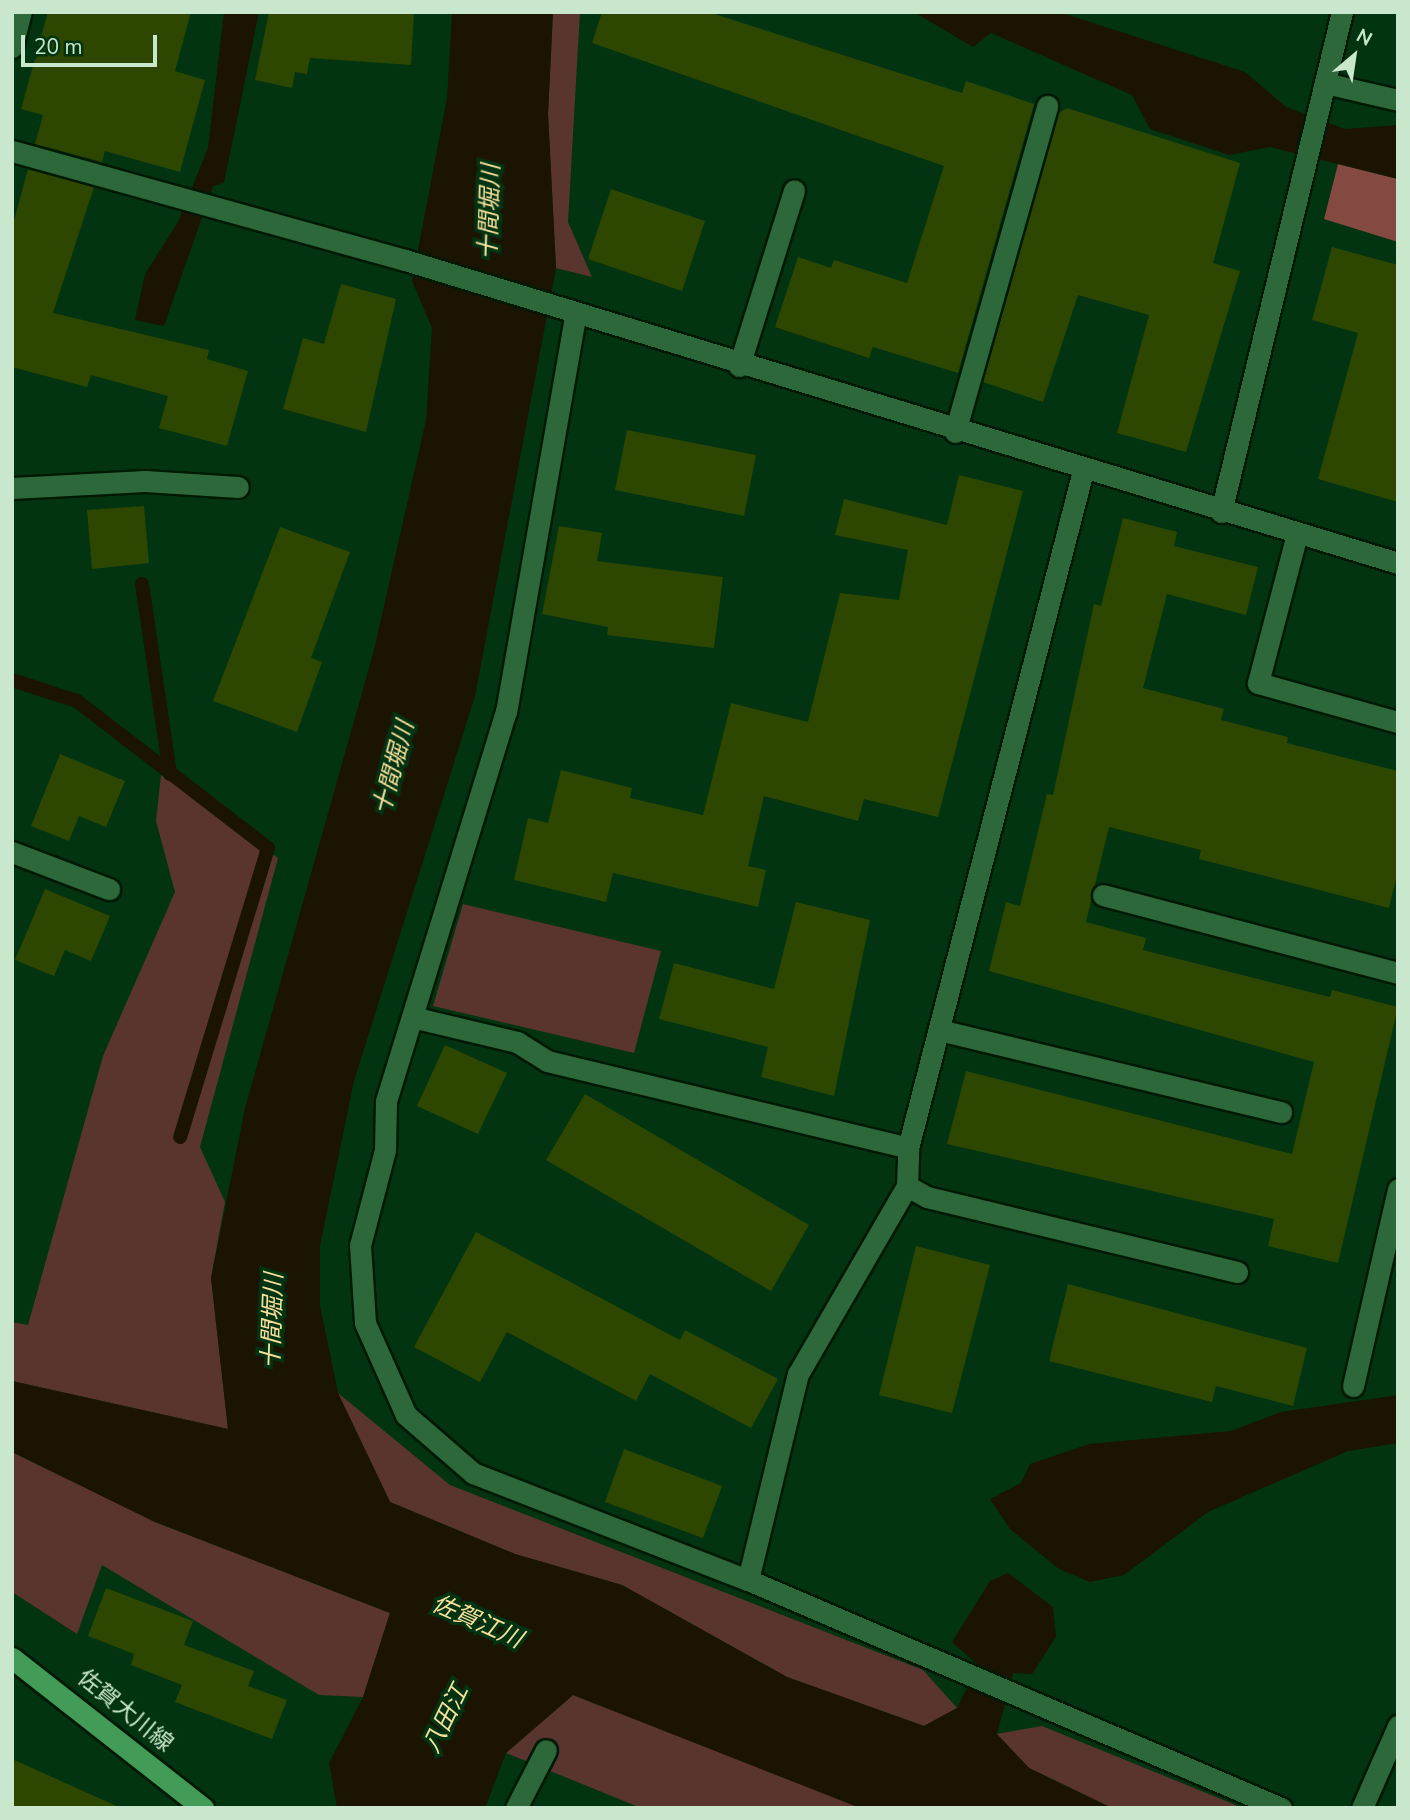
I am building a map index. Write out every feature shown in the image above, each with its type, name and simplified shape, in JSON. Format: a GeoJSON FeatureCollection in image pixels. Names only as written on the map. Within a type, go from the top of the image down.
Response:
{"type":"FeatureCollection","features":[{"type":"Feature","properties":{"kind":"main road","name":"佐賀大川線"},"geometry":{"type":"LineString","coordinates":[[12,1658],[203,1808]]}},
{"type":"Feature","properties":{"kind":"street"},"geometry":{"type":"LineString","coordinates":[[12,47],[21,12]]}},
{"type":"Feature","properties":{"kind":"street"},"geometry":{"type":"LineString","coordinates":[[1221,512],[1342,12]]}},
{"type":"Feature","properties":{"kind":"street"},"geometry":{"type":"LineString","coordinates":[[1325,83],[1398,100]]}},
{"type":"Feature","properties":{"kind":"street"},"geometry":{"type":"LineString","coordinates":[[955,432],[1047,106]]}},
{"type":"Feature","properties":{"kind":"street"},"geometry":{"type":"LineString","coordinates":[[12,151],[405,260],[955,432],[1398,563]]}},
{"type":"Feature","properties":{"kind":"street"},"geometry":{"type":"LineString","coordinates":[[739,366],[794,190]]}},
{"type":"Feature","properties":{"kind":"street"},"geometry":{"type":"LineString","coordinates":[[571,313],[506,711],[386,1102],[385,1150],[360,1245],[365,1323],[405,1415],[473,1473],[748,1580],[1281,1808]]}},
{"type":"Feature","properties":{"kind":"street"},"geometry":{"type":"LineString","coordinates":[[748,1580],[798,1374],[906,1186],[908,1148],[1083,471]]}},
{"type":"Feature","properties":{"kind":"street"},"geometry":{"type":"LineString","coordinates":[[12,488],[145,481],[238,487]]}},
{"type":"Feature","properties":{"kind":"street"},"geometry":{"type":"LineString","coordinates":[[1297,534],[1258,683],[1398,722]]}},
{"type":"Feature","properties":{"kind":"street"},"geometry":{"type":"LineString","coordinates":[[12,852],[109,889]]}},
{"type":"Feature","properties":{"kind":"street"},"geometry":{"type":"LineString","coordinates":[[1103,895],[1398,973]]}},
{"type":"Feature","properties":{"kind":"street"},"geometry":{"type":"LineString","coordinates":[[412,1017],[517,1042],[547,1061],[908,1148]]}},
{"type":"Feature","properties":{"kind":"street"},"geometry":{"type":"LineString","coordinates":[[939,1030],[1281,1112]]}},
{"type":"Feature","properties":{"kind":"street"},"geometry":{"type":"LineString","coordinates":[[906,1186],[927,1197],[1237,1272]]}},
{"type":"Feature","properties":{"kind":"street"},"geometry":{"type":"LineString","coordinates":[[1353,1386],[1398,1189]]}},
{"type":"Feature","properties":{"kind":"street"},"geometry":{"type":"LineString","coordinates":[[1362,1808],[1398,1726]]}},
{"type":"Feature","properties":{"kind":"street"},"geometry":{"type":"LineString","coordinates":[[516,1808],[547,1750]]}},
{"type":"Feature","properties":{"kind":"shaded area"},"geometry":{"type":"Polygon","coordinates":[[[553,12],[580,12],[568,222],[592,277],[556,268],[548,114],[553,12]]]}},
{"type":"Feature","properties":{"kind":"shaded area"},"geometry":{"type":"Polygon","coordinates":[[[1338,164],[1398,179],[1398,242],[1324,219],[1338,164]]]}},
{"type":"Feature","properties":{"kind":"shaded area"},"geometry":{"type":"Polygon","coordinates":[[[161,775],[278,858],[200,1147],[225,1202],[211,1278],[228,1429],[12,1381],[12,1322],[28,1325],[103,1056],[175,892],[156,821],[161,775]]]}},
{"type":"Feature","properties":{"kind":"shaded area"},"geometry":{"type":"Polygon","coordinates":[[[463,904],[661,951],[634,1053],[433,1006],[463,904]]]}},
{"type":"Feature","properties":{"kind":"shaded area"},"geometry":{"type":"Polygon","coordinates":[[[338,1393],[450,1485],[923,1670],[957,1708],[924,1726],[787,1677],[622,1585],[515,1554],[390,1502],[338,1393]]]}},
{"type":"Feature","properties":{"kind":"shaded area"},"geometry":{"type":"Polygon","coordinates":[[[12,1452],[155,1522],[390,1613],[363,1697],[319,1695],[102,1565],[77,1634],[12,1592],[12,1452]]]}},
{"type":"Feature","properties":{"kind":"shaded area"},"geometry":{"type":"Polygon","coordinates":[[[573,1695],[860,1808],[641,1808],[506,1753],[573,1695]]]}},
{"type":"Feature","properties":{"kind":"shaded area"},"geometry":{"type":"Polygon","coordinates":[[[1042,1726],[1243,1808],[1112,1808],[1029,1768],[996,1734],[1042,1726]]]}},
{"type":"Feature","properties":{"kind":"water"},"geometry":{"type":"Polygon","coordinates":[[[224,12],[259,12],[224,183],[213,186],[164,326],[135,320],[145,274],[178,222],[208,148],[224,12]]]}},
{"type":"Feature","properties":{"kind":"water"},"geometry":{"type":"Polygon","coordinates":[[[452,12],[553,12],[548,114],[556,268],[475,696],[354,1081],[320,1246],[320,1305],[338,1393],[390,1502],[515,1554],[622,1585],[787,1677],[924,1726],[957,1708],[978,1665],[952,1642],[990,1581],[1008,1573],[1053,1607],[1056,1637],[1032,1674],[1013,1673],[997,1734],[1029,1768],[1112,1808],[860,1808],[573,1695],[506,1753],[485,1808],[337,1808],[329,1763],[363,1697],[390,1613],[155,1522],[12,1452],[12,1381],[228,1429],[211,1278],[245,1108],[374,650],[426,420],[432,328],[412,281],[447,98],[452,12]]]}},
{"type":"Feature","properties":{"kind":"water"},"geometry":{"type":"Polygon","coordinates":[[[914,12],[1059,12],[1245,72],[1286,107],[1345,129],[1398,125],[1398,179],[1270,147],[1229,155],[1150,129],[1132,95],[991,33],[973,47],[914,12]]]}},
{"type":"Feature","properties":{"kind":"water"},"geometry":{"type":"Polygon","coordinates":[[[1398,1395],[1398,1443],[1348,1451],[1208,1512],[1124,1575],[1090,1582],[1059,1569],[1010,1529],[990,1499],[1021,1483],[1030,1464],[1089,1444],[1231,1431],[1281,1412],[1398,1395]]]}},
{"type":"Feature","properties":{"kind":"building"},"geometry":{"type":"Polygon","coordinates":[[[48,12],[191,12],[175,71],[205,80],[180,172],[105,151],[102,162],[35,144],[43,115],[21,109],[48,12]]]}},
{"type":"Feature","properties":{"kind":"building"},"geometry":{"type":"Polygon","coordinates":[[[269,12],[414,12],[411,65],[310,58],[307,74],[295,72],[292,88],[255,80],[269,12]]]}},
{"type":"Feature","properties":{"kind":"building"},"geometry":{"type":"Polygon","coordinates":[[[602,12],[708,12],[962,93],[966,81],[1034,104],[958,373],[873,347],[869,358],[775,327],[798,257],[831,268],[834,260],[907,283],[944,166],[592,43],[602,12]]]}},
{"type":"Feature","properties":{"kind":"building"},"geometry":{"type":"Polygon","coordinates":[[[1067,108],[1240,163],[1213,263],[1240,271],[1186,452],[1117,433],[1149,315],[1078,295],[1043,402],[983,382],[1059,113],[1067,108]]]}},
{"type":"Feature","properties":{"kind":"building"},"geometry":{"type":"Polygon","coordinates":[[[28,169],[94,187],[53,313],[209,350],[207,359],[248,371],[227,446],[159,428],[168,396],[91,375],[87,387],[12,367],[12,228],[28,169]]]}},
{"type":"Feature","properties":{"kind":"building"},"geometry":{"type":"Polygon","coordinates":[[[611,189],[705,221],[682,291],[588,259],[611,189]]]}},
{"type":"Feature","properties":{"kind":"building"},"geometry":{"type":"Polygon","coordinates":[[[1332,247],[1398,265],[1398,502],[1318,479],[1358,333],[1312,320],[1332,247]]]}},
{"type":"Feature","properties":{"kind":"building"},"geometry":{"type":"Polygon","coordinates":[[[341,284],[396,299],[366,432],[283,409],[303,338],[324,344],[341,284]]]}},
{"type":"Feature","properties":{"kind":"building"},"geometry":{"type":"Polygon","coordinates":[[[627,430],[756,455],[744,516],[615,490],[627,430]]]}},
{"type":"Feature","properties":{"kind":"building"},"geometry":{"type":"Polygon","coordinates":[[[959,475],[1023,491],[938,817],[864,799],[858,821],[764,796],[748,866],[766,870],[758,907],[613,873],[606,902],[514,880],[528,818],[548,823],[561,770],[632,788],[630,798],[703,815],[731,703],[808,722],[840,593],[899,600],[908,550],[835,535],[844,499],[947,525],[959,475]]]}},
{"type":"Feature","properties":{"kind":"building"},"geometry":{"type":"Polygon","coordinates":[[[144,506],[149,563],[92,569],[87,510],[144,506]]]}},
{"type":"Feature","properties":{"kind":"building"},"geometry":{"type":"Polygon","coordinates":[[[1123,518],[1177,532],[1174,546],[1258,567],[1246,615],[1167,594],[1143,688],[1224,709],[1221,720],[1288,737],[1287,743],[1398,771],[1398,871],[1389,908],[1199,859],[1201,850],[1109,827],[1086,922],[1146,938],[1143,950],[1330,997],[1332,990],[1398,1007],[1338,1263],[1268,1246],[1274,1219],[947,1144],[966,1071],[1292,1154],[1314,1062],[989,971],[1006,902],[1020,906],[1047,794],[1053,795],[1094,604],[1101,606],[1123,518]]]}},
{"type":"Feature","properties":{"kind":"building"},"geometry":{"type":"Polygon","coordinates":[[[559,526],[602,533],[597,561],[723,577],[714,648],[607,635],[608,627],[542,614],[559,526]]]}},
{"type":"Feature","properties":{"kind":"building"},"geometry":{"type":"Polygon","coordinates":[[[280,527],[350,552],[311,658],[322,662],[297,732],[213,701],[280,527]]]}},
{"type":"Feature","properties":{"kind":"building"},"geometry":{"type":"Polygon","coordinates":[[[60,754],[125,781],[106,827],[79,816],[69,841],[31,826],[60,754]]]}},
{"type":"Feature","properties":{"kind":"building"},"geometry":{"type":"Polygon","coordinates":[[[45,889],[110,916],[91,961],[65,950],[54,976],[15,960],[45,889]]]}},
{"type":"Feature","properties":{"kind":"building"},"geometry":{"type":"Polygon","coordinates":[[[796,902],[870,920],[834,1096],[761,1077],[768,1047],[659,1019],[674,963],[774,989],[796,902]]]}},
{"type":"Feature","properties":{"kind":"building"},"geometry":{"type":"Polygon","coordinates":[[[445,1045],[507,1073],[478,1134],[417,1106],[445,1045]]]}},
{"type":"Feature","properties":{"kind":"building"},"geometry":{"type":"Polygon","coordinates":[[[585,1094],[809,1225],[771,1291],[546,1160],[585,1094]]]}},
{"type":"Feature","properties":{"kind":"building"},"geometry":{"type":"Polygon","coordinates":[[[476,1232],[680,1340],[685,1330],[778,1379],[751,1428],[650,1374],[636,1401],[507,1332],[480,1382],[414,1347],[476,1232]]]}},
{"type":"Feature","properties":{"kind":"building"},"geometry":{"type":"Polygon","coordinates":[[[916,1246],[990,1265],[952,1413],[879,1395],[916,1246]]]}},
{"type":"Feature","properties":{"kind":"building"},"geometry":{"type":"Polygon","coordinates":[[[1068,1284],[1307,1348],[1293,1406],[1216,1386],[1212,1402],[1049,1361],[1068,1284]]]}},
{"type":"Feature","properties":{"kind":"building"},"geometry":{"type":"Polygon","coordinates":[[[624,1449],[722,1486],[703,1538],[605,1502],[624,1449]]]}},
{"type":"Feature","properties":{"kind":"building"},"geometry":{"type":"Polygon","coordinates":[[[106,1588],[193,1621],[184,1645],[254,1671],[248,1686],[287,1700],[272,1739],[175,1702],[182,1685],[131,1665],[134,1654],[88,1636],[106,1588]]]}},
{"type":"Feature","properties":{"kind":"building"},"geometry":{"type":"Polygon","coordinates":[[[12,1759],[121,1808],[12,1808],[12,1759]]]}},
{"type":"Feature","properties":{"kind":"waterway"},"geometry":{"type":"LineString","coordinates":[[142,584],[170,774]]}},
{"type":"Feature","properties":{"kind":"waterway"},"geometry":{"type":"LineString","coordinates":[[12,680],[77,701],[268,848],[180,1137]]}},
{"type":"Feature","properties":{"kind":"water label","name":"十間堀川"},"geometry":{"type":"Point","coordinates":[490,212]}},
{"type":"Feature","properties":{"kind":"water label","name":"十間堀川"},"geometry":{"type":"Point","coordinates":[394,768]}},
{"type":"Feature","properties":{"kind":"water label","name":"十間堀川"},"geometry":{"type":"Point","coordinates":[273,1321]}},
{"type":"Feature","properties":{"kind":"water label","name":"佐賀江川"},"geometry":{"type":"Point","coordinates":[477,1622]}},
{"type":"Feature","properties":{"kind":"water label","name":"八田江"},"geometry":{"type":"Point","coordinates":[446,1719]}}]}
